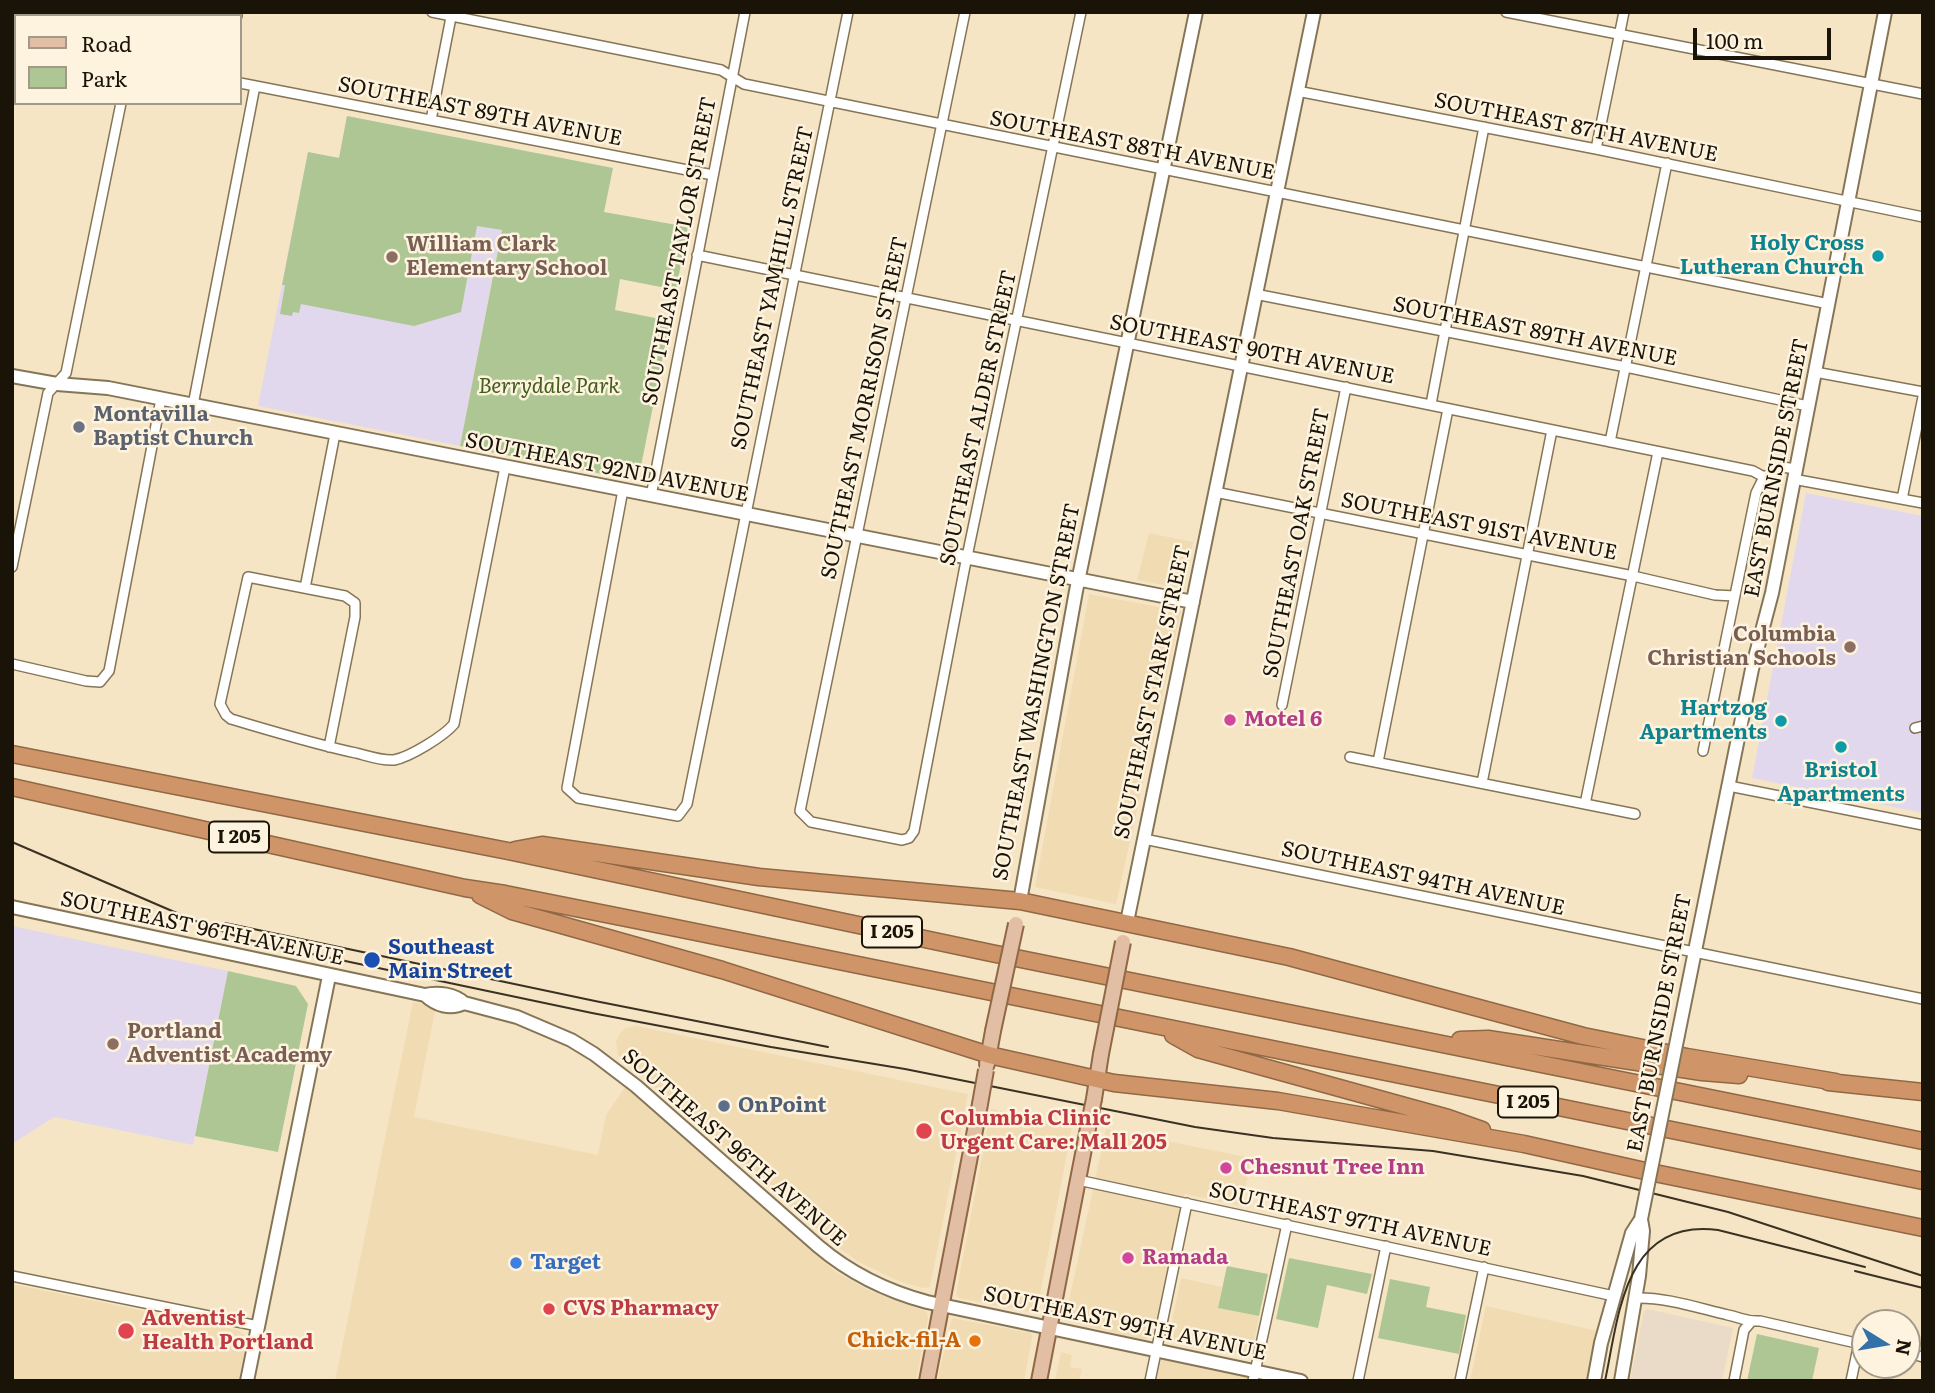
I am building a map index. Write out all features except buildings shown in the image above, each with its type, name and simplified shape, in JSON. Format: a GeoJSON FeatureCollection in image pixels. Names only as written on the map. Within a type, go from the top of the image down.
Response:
{"type":"FeatureCollection","features":[{"type":"Feature","properties":{"kind":"highway","name":"I 205"},"geometry":{"type":"LineString","coordinates":[[12,754],[508,851],[991,953],[1923,1141]]}},
{"type":"Feature","properties":{"kind":"highway","name":"I 205"},"geometry":{"type":"LineString","coordinates":[[12,787],[465,888],[666,926],[1923,1181]]}},
{"type":"Feature","properties":{"kind":"highway"},"geometry":{"type":"LineString","coordinates":[[508,851],[542,845],[759,877],[1020,901],[1348,971],[1583,1036],[1836,1082]]}},
{"type":"Feature","properties":{"kind":"highway"},"geometry":{"type":"LineString","coordinates":[[465,888],[512,911],[734,974],[988,1063],[1097,1078],[1114,1083],[1278,1101],[1524,1144],[1923,1228]]}},
{"type":"Feature","properties":{"kind":"highway"},"geometry":{"type":"LineString","coordinates":[[1158,1027],[1198,1049],[1448,1118],[1524,1144]]}},
{"type":"Feature","properties":{"kind":"highway"},"geometry":{"type":"LineString","coordinates":[[1437,1042],[1488,1039],[1714,1073],[1923,1092]]}},
{"type":"Feature","properties":{"kind":"highway"},"geometry":{"type":"LineString","coordinates":[[1897,1176],[1923,1187]]}},
{"type":"Feature","properties":{"kind":"main road","name":"SOUTHEAST WASHINGTON STREET"},"geometry":{"type":"LineString","coordinates":[[927,1381],[1020,901]]}},
{"type":"Feature","properties":{"kind":"main road","name":"SOUTHEAST STARK STREET"},"geometry":{"type":"LineString","coordinates":[[1039,1381],[1127,922]]}},
{"type":"Feature","properties":{"kind":"street","name":"SOUTHEAST 88TH AVENUE"},"geometry":{"type":"LineString","coordinates":[[432,12],[721,70],[744,84],[1829,304]]}},
{"type":"Feature","properties":{"kind":"street","name":"SOUTHEAST TAYLOR STREET"},"geometry":{"type":"LineString","coordinates":[[650,496],[745,12]]}},
{"type":"Feature","properties":{"kind":"street","name":"SOUTHEAST YAMHILL STREET"},"geometry":{"type":"LineString","coordinates":[[623,490],[567,788],[578,798],[678,816],[687,804],[848,12]]}},
{"type":"Feature","properties":{"kind":"street","name":"SOUTHEAST MORRISON STREET"},"geometry":{"type":"LineString","coordinates":[[914,831],[909,838],[902,840],[811,822],[800,811],[965,12]]}},
{"type":"Feature","properties":{"kind":"street","name":"SOUTHEAST ALDER STREET"},"geometry":{"type":"LineString","coordinates":[[914,831],[1081,12]]}},
{"type":"Feature","properties":{"kind":"street","name":"SOUTHEAST WASHINGTON STREET"},"geometry":{"type":"LineString","coordinates":[[1020,901],[1079,579],[1196,12]]}},
{"type":"Feature","properties":{"kind":"street","name":"SOUTHEAST STARK STREET"},"geometry":{"type":"LineString","coordinates":[[1127,922],[1314,12]]}},
{"type":"Feature","properties":{"kind":"street"},"geometry":{"type":"LineString","coordinates":[[1506,12],[1923,94]]}},
{"type":"Feature","properties":{"kind":"street"},"geometry":{"type":"LineString","coordinates":[[1596,149],[1624,12]]}},
{"type":"Feature","properties":{"kind":"street","name":"EAST BURNSIDE STREET"},"geometry":{"type":"LineString","coordinates":[[1621,1381],[1635,1298],[1643,1231],[1641,1219],[1752,669],[1772,593],[1885,12]]}},
{"type":"Feature","properties":{"kind":"street"},"geometry":{"type":"LineString","coordinates":[[431,120],[452,14]]}},
{"type":"Feature","properties":{"kind":"street","name":"SOUTHEAST 89TH AVENUE"},"geometry":{"type":"LineString","coordinates":[[242,83],[713,175]]}},
{"type":"Feature","properties":{"kind":"street"},"geometry":{"type":"LineString","coordinates":[[193,405],[255,86]]}},
{"type":"Feature","properties":{"kind":"street","name":"SOUTHEAST 87TH AVENUE"},"geometry":{"type":"LineString","coordinates":[[1297,91],[1667,163],[1923,217]]}},
{"type":"Feature","properties":{"kind":"street"},"geometry":{"type":"LineString","coordinates":[[12,567],[48,393],[66,373],[121,105]]}},
{"type":"Feature","properties":{"kind":"street"},"geometry":{"type":"LineString","coordinates":[[1431,404],[1484,127]]}},
{"type":"Feature","properties":{"kind":"street"},"geometry":{"type":"LineString","coordinates":[[1611,442],[1667,163]]}},
{"type":"Feature","properties":{"kind":"street","name":"SOUTHEAST 90TH AVENUE"},"geometry":{"type":"LineString","coordinates":[[697,255],[1431,404],[1753,471],[1764,477]]}},
{"type":"Feature","properties":{"kind":"street","name":"SOUTHEAST 89TH AVENUE"},"geometry":{"type":"LineString","coordinates":[[1255,294],[1808,406]]}},
{"type":"Feature","properties":{"kind":"street"},"geometry":{"type":"LineString","coordinates":[[1815,372],[1923,394],[1902,499]]}},
{"type":"Feature","properties":{"kind":"street","name":"SOUTHEAST 92ND AVENUE"},"geometry":{"type":"LineString","coordinates":[[12,376],[57,384],[108,388],[1193,602]]}},
{"type":"Feature","properties":{"kind":"street","name":"SOUTHEAST OAK STREET"},"geometry":{"type":"LineString","coordinates":[[1282,705],[1346,387]]}},
{"type":"Feature","properties":{"kind":"street"},"geometry":{"type":"LineString","coordinates":[[12,664],[86,681],[100,682],[109,671],[161,399]]}},
{"type":"Feature","properties":{"kind":"street"},"geometry":{"type":"LineString","coordinates":[[1378,762],[1448,409]]}},
{"type":"Feature","properties":{"kind":"street"},"geometry":{"type":"LineString","coordinates":[[1482,783],[1552,430]]}},
{"type":"Feature","properties":{"kind":"street"},"geometry":{"type":"LineString","coordinates":[[305,588],[335,434]]}},
{"type":"Feature","properties":{"kind":"street"},"geometry":{"type":"LineString","coordinates":[[1585,804],[1658,452]]}},
{"type":"Feature","properties":{"kind":"street"},"geometry":{"type":"LineString","coordinates":[[329,747],[355,617],[355,603],[345,596],[247,578],[220,704],[231,719],[329,747],[384,760],[395,760],[407,755],[448,731],[454,724],[505,467]]}},
{"type":"Feature","properties":{"kind":"street"},"geometry":{"type":"LineString","coordinates":[[1703,751],[1756,493],[1764,477],[1783,467],[1794,474],[1923,503]]}},
{"type":"Feature","properties":{"kind":"street","name":"SOUTHEAST 91ST AVENUE"},"geometry":{"type":"LineString","coordinates":[[1215,492],[1715,595],[1735,596]]}},
{"type":"Feature","properties":{"kind":"street"},"geometry":{"type":"LineString","coordinates":[[1350,757],[1634,814]]}},
{"type":"Feature","properties":{"kind":"street"},"geometry":{"type":"LineString","coordinates":[[1729,786],[1923,825]]}},
{"type":"Feature","properties":{"kind":"street","name":"SOUTHEAST 94TH AVENUE"},"geometry":{"type":"LineString","coordinates":[[1144,839],[1923,999]]}},
{"type":"Feature","properties":{"kind":"street","name":"SOUTHEAST 96TH AVENUE"},"geometry":{"type":"LineString","coordinates":[[12,907],[425,995],[434,1003],[456,1007],[464,1003],[529,1022],[571,1040],[636,1086],[837,1262],[882,1287],[941,1305]]}},
{"type":"Feature","properties":{"kind":"street"},"geometry":{"type":"LineString","coordinates":[[247,1381],[329,976]]}},
{"type":"Feature","properties":{"kind":"street","name":"SOUTHEAST 97TH AVENUE"},"geometry":{"type":"LineString","coordinates":[[1078,1180],[1614,1296]]}},
{"type":"Feature","properties":{"kind":"street"},"geometry":{"type":"LineString","coordinates":[[1150,1381],[1187,1203]]}},
{"type":"Feature","properties":{"kind":"street","name":"EAST BURNSIDE STREET"},"geometry":{"type":"LineString","coordinates":[[1594,1381],[1632,1233],[1641,1219]]}},
{"type":"Feature","properties":{"kind":"street"},"geometry":{"type":"LineString","coordinates":[[1254,1376],[1287,1224]]}},
{"type":"Feature","properties":{"kind":"street"},"geometry":{"type":"LineString","coordinates":[[1358,1381],[1386,1246]]}},
{"type":"Feature","properties":{"kind":"street"},"geometry":{"type":"LineString","coordinates":[[1460,1381],[1484,1267]]}},
{"type":"Feature","properties":{"kind":"street"},"geometry":{"type":"LineString","coordinates":[[12,1276],[258,1326]]}},
{"type":"Feature","properties":{"kind":"street"},"geometry":{"type":"LineString","coordinates":[[1635,1298],[1653,1298],[1736,1316],[1750,1323],[1760,1321],[1851,1342]]}},
{"type":"Feature","properties":{"kind":"street","name":"SOUTHEAST 99TH AVENUE"},"geometry":{"type":"LineString","coordinates":[[941,1305],[1156,1350],[1254,1376],[1301,1381]]}},
{"type":"Feature","properties":{"kind":"street"},"geometry":{"type":"LineString","coordinates":[[1734,1381],[1744,1330],[1750,1323]]}},
{"type":"Feature","properties":{"kind":"shaded area","name":"William Clark Elementary School"},"geometry":{"type":"Polygon","coordinates":[[[347,116],[517,150],[460,446],[258,406],[308,152],[339,158],[347,116]]]}},
{"type":"Feature","properties":{"kind":"shaded area","name":"Columbia Christian Schools"},"geometry":{"type":"Polygon","coordinates":[[[1806,493],[1923,516],[1923,813],[1752,778],[1806,493]]]}},
{"type":"Feature","properties":{"kind":"shaded area"},"geometry":{"type":"Polygon","coordinates":[[[1149,533],[1193,542],[1184,589],[1137,580],[1149,533]]]}},
{"type":"Feature","properties":{"kind":"shaded area"},"geometry":{"type":"Polygon","coordinates":[[[1089,594],[1181,611],[1116,904],[1035,887],[1089,594]]]}},
{"type":"Feature","properties":{"kind":"shaded area","name":"Portland Adventist Academy"},"geometry":{"type":"Polygon","coordinates":[[[12,926],[228,971],[193,1145],[54,1117],[12,1144],[12,926]]]}},
{"type":"Feature","properties":{"kind":"shaded area"},"geometry":{"type":"Polygon","coordinates":[[[413,1002],[436,1006],[414,1117],[598,1155],[606,1115],[625,1087],[836,1272],[870,1291],[927,1312],[916,1381],[335,1381],[413,1002]]]}},
{"type":"Feature","properties":{"kind":"shaded area"},"geometry":{"type":"Polygon","coordinates":[[[636,1026],[968,1094],[930,1287],[922,1288],[896,1280],[857,1261],[834,1244],[618,1055],[616,1041],[620,1033],[626,1028],[636,1026]]]}},
{"type":"Feature","properties":{"kind":"shaded area"},"geometry":{"type":"Polygon","coordinates":[[[991,1109],[1072,1127],[1035,1313],[959,1298],[956,1294],[991,1109]]]}},
{"type":"Feature","properties":{"kind":"shaded area"},"geometry":{"type":"Polygon","coordinates":[[[1106,1129],[1251,1158],[1242,1206],[1184,1194],[1157,1318],[1152,1336],[1144,1340],[1065,1319],[1106,1129]]]}},
{"type":"Feature","properties":{"kind":"shaded area"},"geometry":{"type":"Polygon","coordinates":[[[1181,1278],[1222,1287],[1218,1308],[1259,1316],[1251,1356],[1168,1340],[1181,1278]]]}},
{"type":"Feature","properties":{"kind":"shaded area","name":"Adventist Health Portland"},"geometry":{"type":"Polygon","coordinates":[[[12,1284],[238,1330],[245,1336],[246,1342],[239,1381],[12,1381],[12,1284]]]}},
{"type":"Feature","properties":{"kind":"shaded area"},"geometry":{"type":"Polygon","coordinates":[[[1486,1306],[1602,1332],[1591,1381],[1470,1381],[1486,1306]]]}},
{"type":"Feature","properties":{"kind":"shaded area"},"geometry":{"type":"Polygon","coordinates":[[[1647,1309],[1733,1328],[1722,1381],[1630,1381],[1644,1311],[1647,1309]]]}},
{"type":"Feature","properties":{"kind":"shaded area"},"geometry":{"type":"Polygon","coordinates":[[[952,1318],[1031,1333],[1024,1381],[937,1381],[952,1318]]]}},
{"type":"Feature","properties":{"kind":"shaded area"},"geometry":{"type":"Polygon","coordinates":[[[1061,1352],[1072,1355],[1070,1367],[1082,1369],[1079,1381],[1055,1381],[1061,1352]]]}},
{"type":"Feature","properties":{"kind":"shaded area"},"geometry":{"type":"Polygon","coordinates":[[[1162,1357],[1249,1378],[1248,1381],[1156,1381],[1162,1357]]]}},
{"type":"Feature","properties":{"kind":"green space","name":"Berrydale Park"},"geometry":{"type":"Polygon","coordinates":[[[347,116],[613,168],[604,212],[688,227],[676,290],[620,279],[615,310],[670,321],[638,481],[460,446],[502,230],[477,226],[461,312],[414,326],[301,304],[299,313],[293,312],[292,316],[280,314],[285,285],[282,285],[308,152],[339,158],[347,116]]]}},
{"type":"Feature","properties":{"kind":"green space"},"geometry":{"type":"Polygon","coordinates":[[[228,971],[296,986],[308,1004],[278,1152],[195,1136],[228,971]]]}},
{"type":"Feature","properties":{"kind":"green space"},"geometry":{"type":"Polygon","coordinates":[[[1289,1258],[1372,1274],[1367,1294],[1327,1285],[1318,1328],[1276,1319],[1289,1258]]]}},
{"type":"Feature","properties":{"kind":"green space"},"geometry":{"type":"Polygon","coordinates":[[[1227,1266],[1268,1274],[1259,1316],[1218,1308],[1227,1266]]]}},
{"type":"Feature","properties":{"kind":"green space"},"geometry":{"type":"Polygon","coordinates":[[[1390,1279],[1430,1287],[1426,1307],[1466,1315],[1459,1354],[1378,1338],[1390,1279]]]}},
{"type":"Feature","properties":{"kind":"green space"},"geometry":{"type":"Polygon","coordinates":[[[1757,1334],[1819,1348],[1812,1381],[1747,1381],[1757,1334]]]}},
{"type":"Feature","properties":{"kind":"tram line"},"geometry":{"type":"LineString","coordinates":[[12,842],[200,923],[274,946],[592,1013],[905,1069],[1195,1127],[1273,1138],[1433,1151],[1583,1176],[1728,1212],[1923,1276]]}},
{"type":"Feature","properties":{"kind":"tram line"},"geometry":{"type":"LineString","coordinates":[[225,923],[828,1047]]}},
{"type":"Feature","properties":{"kind":"tram line"},"geometry":{"type":"LineString","coordinates":[[1605,1381],[1615,1328],[1632,1276],[1645,1255],[1663,1239],[1687,1230],[1718,1230],[1865,1267]]}},
{"type":"Feature","properties":{"kind":"tram line"},"geometry":{"type":"LineString","coordinates":[[1855,1271],[1923,1288]]}},
{"type":"Feature","properties":{"kind":"place","name":"Holy Cross Lutheran Church"},"geometry":{"type":"Point","coordinates":[1878,256]}},
{"type":"Feature","properties":{"kind":"place","name":"William Clark Elementary School"},"geometry":{"type":"Point","coordinates":[392,257]}},
{"type":"Feature","properties":{"kind":"place","name":"Montavilla Baptist Church"},"geometry":{"type":"Point","coordinates":[79,427]}},
{"type":"Feature","properties":{"kind":"place","name":"Columbia Christian Schools"},"geometry":{"type":"Point","coordinates":[1850,647]}},
{"type":"Feature","properties":{"kind":"place","name":"Motel 6"},"geometry":{"type":"Point","coordinates":[1230,720]}},
{"type":"Feature","properties":{"kind":"place","name":"Hartzog Apartments"},"geometry":{"type":"Point","coordinates":[1781,721]}},
{"type":"Feature","properties":{"kind":"place","name":"Bristol Apartments"},"geometry":{"type":"Point","coordinates":[1841,747]}},
{"type":"Feature","properties":{"kind":"place","name":"Southeast Main Street"},"geometry":{"type":"Point","coordinates":[372,960]}},
{"type":"Feature","properties":{"kind":"place","name":"Portland Adventist Academy"},"geometry":{"type":"Point","coordinates":[113,1044]}},
{"type":"Feature","properties":{"kind":"place","name":"OnPoint"},"geometry":{"type":"Point","coordinates":[724,1106]}},
{"type":"Feature","properties":{"kind":"place","name":"Columbia Clinic Urgent Care: Mall 205"},"geometry":{"type":"Point","coordinates":[924,1131]}},
{"type":"Feature","properties":{"kind":"place","name":"Chesnut Tree Inn"},"geometry":{"type":"Point","coordinates":[1226,1168]}},
{"type":"Feature","properties":{"kind":"place","name":"Ramada"},"geometry":{"type":"Point","coordinates":[1128,1258]}},
{"type":"Feature","properties":{"kind":"place","name":"Target"},"geometry":{"type":"Point","coordinates":[516,1263]}},
{"type":"Feature","properties":{"kind":"place","name":"CVS Pharmacy"},"geometry":{"type":"Point","coordinates":[549,1309]}},
{"type":"Feature","properties":{"kind":"place","name":"Adventist Health Portland"},"geometry":{"type":"Point","coordinates":[126,1331]}},
{"type":"Feature","properties":{"kind":"place","name":"Chick-fil-A"},"geometry":{"type":"Point","coordinates":[975,1341]}}]}
